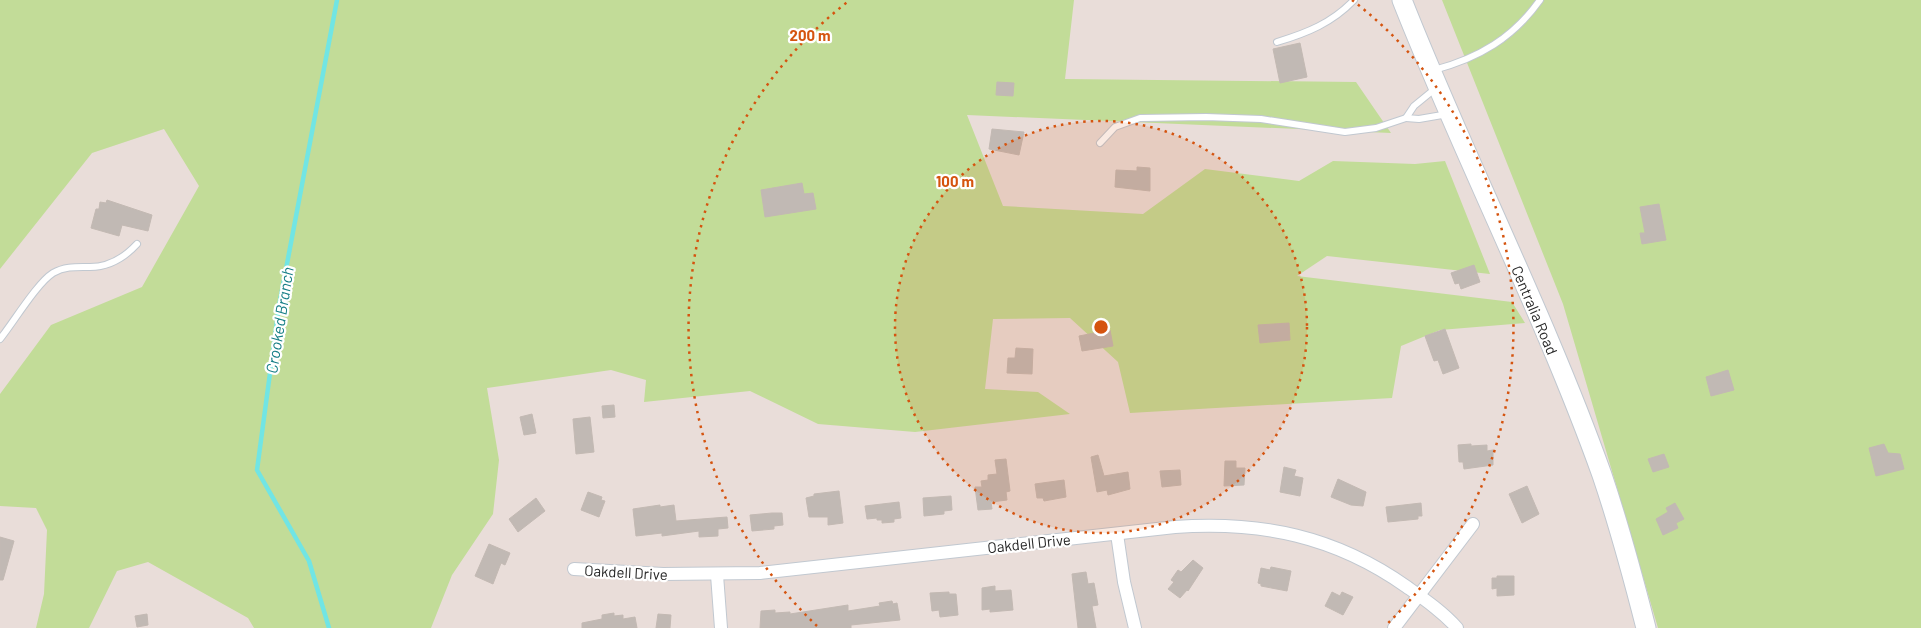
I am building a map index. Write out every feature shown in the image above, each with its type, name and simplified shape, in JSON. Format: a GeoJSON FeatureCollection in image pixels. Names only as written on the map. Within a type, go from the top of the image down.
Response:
{"type":"FeatureCollection","features":[{"type":"Feature","properties":{"kind":"main road","name":"Centralia Road"},"geometry":{"type":"LineString","coordinates":[[1402,0],[1448,114],[1518,270],[1579,415],[1613,510],[1646,628]]}},
{"type":"Feature","properties":{"kind":"street"},"geometry":{"type":"LineString","coordinates":[[1394,628],[1473,524]]}},
{"type":"Feature","properties":{"kind":"street","name":"Oakdell Drive"},"geometry":{"type":"LineString","coordinates":[[574,569],[717,575],[770,572],[1208,525],[1273,530],[1332,546],[1369,563],[1419,596],[1457,628]]}},
{"type":"Feature","properties":{"kind":"street"},"geometry":{"type":"LineString","coordinates":[[1117,534],[1124,582],[1135,628]]}},
{"type":"Feature","properties":{"kind":"street"},"geometry":{"type":"LineString","coordinates":[[717,575],[721,628]]}},
{"type":"Feature","properties":{"kind":"lane"},"geometry":{"type":"LineString","coordinates":[[1277,42],[1317,29],[1341,14],[1354,0]]}},
{"type":"Feature","properties":{"kind":"lane"},"geometry":{"type":"LineString","coordinates":[[1406,118],[1434,80],[1500,43],[1529,16],[1540,0]]}},
{"type":"Feature","properties":{"kind":"lane"},"geometry":{"type":"LineString","coordinates":[[1100,143],[1115,127],[1140,118],[1206,117],[1260,120],[1345,132],[1376,128],[1406,118],[1419,119],[1448,114]]}},
{"type":"Feature","properties":{"kind":"lane"},"geometry":{"type":"LineString","coordinates":[[0,339],[42,282],[51,274],[74,267],[107,265],[120,259],[137,244]]}},
{"type":"Feature","properties":{"kind":"green space"},"geometry":{"type":"Polygon","coordinates":[[[0,0],[1074,0],[1065,79],[1356,82],[1391,133],[967,115],[1003,206],[1143,214],[1205,169],[1299,181],[1333,161],[1415,164],[1445,161],[1490,274],[1327,256],[1297,276],[1512,302],[1525,323],[1440,330],[1401,346],[1392,398],[1130,413],[1118,362],[1070,318],[993,319],[985,389],[1038,392],[1070,414],[915,432],[818,424],[750,391],[644,402],[646,380],[611,370],[487,388],[499,460],[493,514],[452,575],[431,628],[254,628],[248,618],[148,562],[117,571],[89,628],[36,628],[44,594],[47,530],[36,508],[0,506],[0,394],[51,325],[142,287],[199,186],[164,129],[92,153],[0,269],[0,0]]]}},
{"type":"Feature","properties":{"kind":"green space"},"geometry":{"type":"Polygon","coordinates":[[[1442,0],[1921,0],[1921,628],[1658,628],[1563,304],[1442,0]]]}},
{"type":"Feature","properties":{"kind":"building"},"geometry":{"type":"Polygon","coordinates":[[[1300,43],[1307,77],[1280,83],[1273,49],[1300,43]]]}},
{"type":"Feature","properties":{"kind":"building"},"geometry":{"type":"Polygon","coordinates":[[[997,82],[1014,83],[1013,96],[996,95],[997,82]]]}},
{"type":"Feature","properties":{"kind":"building"},"geometry":{"type":"Polygon","coordinates":[[[992,129],[1024,132],[1019,155],[989,149],[992,129]]]}},
{"type":"Feature","properties":{"kind":"building"},"geometry":{"type":"Polygon","coordinates":[[[1137,167],[1150,168],[1150,191],[1115,187],[1116,170],[1137,171],[1137,167]]]}},
{"type":"Feature","properties":{"kind":"building"},"geometry":{"type":"Polygon","coordinates":[[[802,183],[804,194],[813,193],[816,209],[765,217],[761,190],[802,183]]]}},
{"type":"Feature","properties":{"kind":"building"},"geometry":{"type":"Polygon","coordinates":[[[107,200],[152,215],[148,231],[122,225],[119,236],[91,228],[100,202],[106,203],[107,200]]]}},
{"type":"Feature","properties":{"kind":"building"},"geometry":{"type":"Polygon","coordinates":[[[1659,204],[1666,240],[1642,244],[1640,233],[1645,233],[1640,207],[1659,204]]]}},
{"type":"Feature","properties":{"kind":"building"},"geometry":{"type":"Polygon","coordinates":[[[1474,265],[1480,282],[1461,289],[1459,283],[1455,284],[1451,273],[1474,265]]]}},
{"type":"Feature","properties":{"kind":"building"},"geometry":{"type":"Polygon","coordinates":[[[1289,323],[1290,340],[1260,343],[1258,325],[1289,323]]]}},
{"type":"Feature","properties":{"kind":"building"},"geometry":{"type":"Polygon","coordinates":[[[1445,329],[1459,368],[1443,374],[1438,360],[1434,361],[1425,336],[1445,329]]]}},
{"type":"Feature","properties":{"kind":"building"},"geometry":{"type":"Polygon","coordinates":[[[1110,330],[1113,346],[1082,351],[1079,336],[1110,330]]]}},
{"type":"Feature","properties":{"kind":"building"},"geometry":{"type":"Polygon","coordinates":[[[1016,348],[1033,349],[1032,374],[1007,373],[1008,358],[1015,358],[1016,348]]]}},
{"type":"Feature","properties":{"kind":"building"},"geometry":{"type":"Polygon","coordinates":[[[1728,370],[1734,390],[1711,396],[1706,377],[1728,370]]]}},
{"type":"Feature","properties":{"kind":"building"},"geometry":{"type":"Polygon","coordinates":[[[614,405],[615,417],[603,418],[602,406],[614,405]]]}},
{"type":"Feature","properties":{"kind":"building"},"geometry":{"type":"Polygon","coordinates":[[[532,414],[536,433],[524,435],[520,417],[532,414]]]}},
{"type":"Feature","properties":{"kind":"building"},"geometry":{"type":"Polygon","coordinates":[[[590,417],[594,452],[576,454],[573,419],[590,417]]]}},
{"type":"Feature","properties":{"kind":"building"},"geometry":{"type":"Polygon","coordinates":[[[1471,444],[1471,446],[1487,445],[1487,451],[1493,450],[1493,465],[1464,469],[1463,462],[1459,462],[1458,445],[1471,444]]]}},
{"type":"Feature","properties":{"kind":"building"},"geometry":{"type":"Polygon","coordinates":[[[1884,444],[1888,453],[1900,454],[1904,469],[1876,476],[1869,448],[1884,444]]]}},
{"type":"Feature","properties":{"kind":"building"},"geometry":{"type":"Polygon","coordinates":[[[1664,454],[1669,467],[1653,472],[1648,459],[1664,454]]]}},
{"type":"Feature","properties":{"kind":"building"},"geometry":{"type":"Polygon","coordinates":[[[1098,455],[1104,476],[1128,472],[1130,489],[1108,495],[1107,490],[1097,492],[1091,457],[1098,455]]]}},
{"type":"Feature","properties":{"kind":"building"},"geometry":{"type":"Polygon","coordinates":[[[1006,459],[1010,491],[1006,492],[1007,500],[991,502],[992,509],[978,510],[975,487],[982,487],[981,481],[988,480],[988,475],[997,474],[995,460],[1006,459]]]}},
{"type":"Feature","properties":{"kind":"building"},"geometry":{"type":"Polygon","coordinates":[[[1225,461],[1236,461],[1236,468],[1245,468],[1244,485],[1224,486],[1225,461]]]}},
{"type":"Feature","properties":{"kind":"building"},"geometry":{"type":"Polygon","coordinates":[[[1284,467],[1296,470],[1294,476],[1303,478],[1300,496],[1280,492],[1284,467]]]}},
{"type":"Feature","properties":{"kind":"building"},"geometry":{"type":"Polygon","coordinates":[[[1180,470],[1181,485],[1162,487],[1160,471],[1180,470]]]}},
{"type":"Feature","properties":{"kind":"building"},"geometry":{"type":"Polygon","coordinates":[[[1338,479],[1366,492],[1363,506],[1351,505],[1331,497],[1338,479]]]}},
{"type":"Feature","properties":{"kind":"building"},"geometry":{"type":"Polygon","coordinates":[[[1064,480],[1066,497],[1044,501],[1043,498],[1037,498],[1035,484],[1064,480]]]}},
{"type":"Feature","properties":{"kind":"building"},"geometry":{"type":"Polygon","coordinates":[[[1527,486],[1539,514],[1522,523],[1509,494],[1527,486]]]}},
{"type":"Feature","properties":{"kind":"building"},"geometry":{"type":"Polygon","coordinates":[[[839,491],[843,523],[828,525],[828,517],[809,517],[806,498],[814,496],[814,494],[839,491]]]}},
{"type":"Feature","properties":{"kind":"building"},"geometry":{"type":"Polygon","coordinates":[[[588,492],[602,497],[601,500],[605,501],[599,517],[581,510],[588,492]]]}},
{"type":"Feature","properties":{"kind":"building"},"geometry":{"type":"Polygon","coordinates":[[[951,496],[952,510],[944,511],[944,514],[924,516],[923,498],[951,496]]]}},
{"type":"Feature","properties":{"kind":"building"},"geometry":{"type":"Polygon","coordinates":[[[536,498],[545,511],[518,532],[509,519],[536,498]]]}},
{"type":"Feature","properties":{"kind":"building"},"geometry":{"type":"Polygon","coordinates":[[[899,502],[901,518],[894,519],[894,522],[882,523],[882,520],[877,520],[877,518],[867,519],[865,506],[899,502]]]}},
{"type":"Feature","properties":{"kind":"building"},"geometry":{"type":"Polygon","coordinates":[[[1421,503],[1422,516],[1418,516],[1418,519],[1388,522],[1386,507],[1421,503]]]}},
{"type":"Feature","properties":{"kind":"building"},"geometry":{"type":"Polygon","coordinates":[[[1675,503],[1684,519],[1676,523],[1678,528],[1663,535],[1656,519],[1668,512],[1666,508],[1675,503]]]}},
{"type":"Feature","properties":{"kind":"building"},"geometry":{"type":"Polygon","coordinates":[[[660,505],[660,507],[674,505],[676,521],[727,517],[728,528],[718,529],[718,536],[699,537],[699,531],[662,536],[662,533],[636,536],[633,509],[660,505]]]}},
{"type":"Feature","properties":{"kind":"building"},"geometry":{"type":"Polygon","coordinates":[[[782,513],[783,525],[774,526],[774,529],[752,531],[750,515],[782,513]]]}},
{"type":"Feature","properties":{"kind":"building"},"geometry":{"type":"Polygon","coordinates":[[[0,537],[14,541],[3,580],[0,580],[0,537]]]}},
{"type":"Feature","properties":{"kind":"building"},"geometry":{"type":"Polygon","coordinates":[[[489,544],[510,553],[505,565],[501,563],[493,584],[475,576],[489,544]]]}},
{"type":"Feature","properties":{"kind":"building"},"geometry":{"type":"Polygon","coordinates":[[[1193,560],[1203,568],[1188,591],[1180,598],[1168,589],[1174,582],[1171,580],[1178,570],[1181,572],[1193,560]]]}},
{"type":"Feature","properties":{"kind":"building"},"geometry":{"type":"Polygon","coordinates":[[[1271,567],[1291,571],[1287,591],[1261,586],[1258,583],[1261,568],[1270,570],[1271,567]]]}},
{"type":"Feature","properties":{"kind":"building"},"geometry":{"type":"Polygon","coordinates":[[[1086,572],[1088,584],[1094,583],[1098,605],[1092,606],[1096,628],[1078,628],[1072,574],[1086,572]]]}},
{"type":"Feature","properties":{"kind":"building"},"geometry":{"type":"Polygon","coordinates":[[[1497,576],[1514,576],[1514,595],[1497,596],[1497,588],[1492,589],[1492,578],[1497,578],[1497,576]]]}},
{"type":"Feature","properties":{"kind":"building"},"geometry":{"type":"Polygon","coordinates":[[[995,586],[995,591],[1011,590],[1013,610],[990,612],[990,609],[982,610],[982,588],[995,586]]]}},
{"type":"Feature","properties":{"kind":"building"},"geometry":{"type":"Polygon","coordinates":[[[949,592],[949,594],[956,594],[958,615],[940,617],[939,610],[932,611],[930,593],[949,592]]]}},
{"type":"Feature","properties":{"kind":"building"},"geometry":{"type":"Polygon","coordinates":[[[1332,592],[1340,596],[1342,592],[1353,597],[1343,615],[1325,606],[1332,592]]]}},
{"type":"Feature","properties":{"kind":"building"},"geometry":{"type":"Polygon","coordinates":[[[892,601],[893,604],[897,603],[900,620],[851,625],[851,628],[760,628],[761,611],[775,610],[775,613],[790,612],[790,614],[848,605],[848,611],[880,606],[879,603],[892,601]]]}},
{"type":"Feature","properties":{"kind":"building"},"geometry":{"type":"Polygon","coordinates":[[[614,613],[614,616],[623,615],[623,619],[635,617],[637,628],[582,628],[582,623],[602,619],[602,615],[614,613]]]}},
{"type":"Feature","properties":{"kind":"building"},"geometry":{"type":"Polygon","coordinates":[[[147,614],[148,625],[137,627],[135,616],[147,614]]]}},
{"type":"Feature","properties":{"kind":"building"},"geometry":{"type":"Polygon","coordinates":[[[658,614],[671,615],[670,628],[656,628],[658,614]]]}},
{"type":"Feature","properties":{"kind":"waterway","name":"Crooked Branch"},"geometry":{"type":"LineString","coordinates":[[329,628],[309,561],[257,470],[279,306],[337,0]]}}]}
